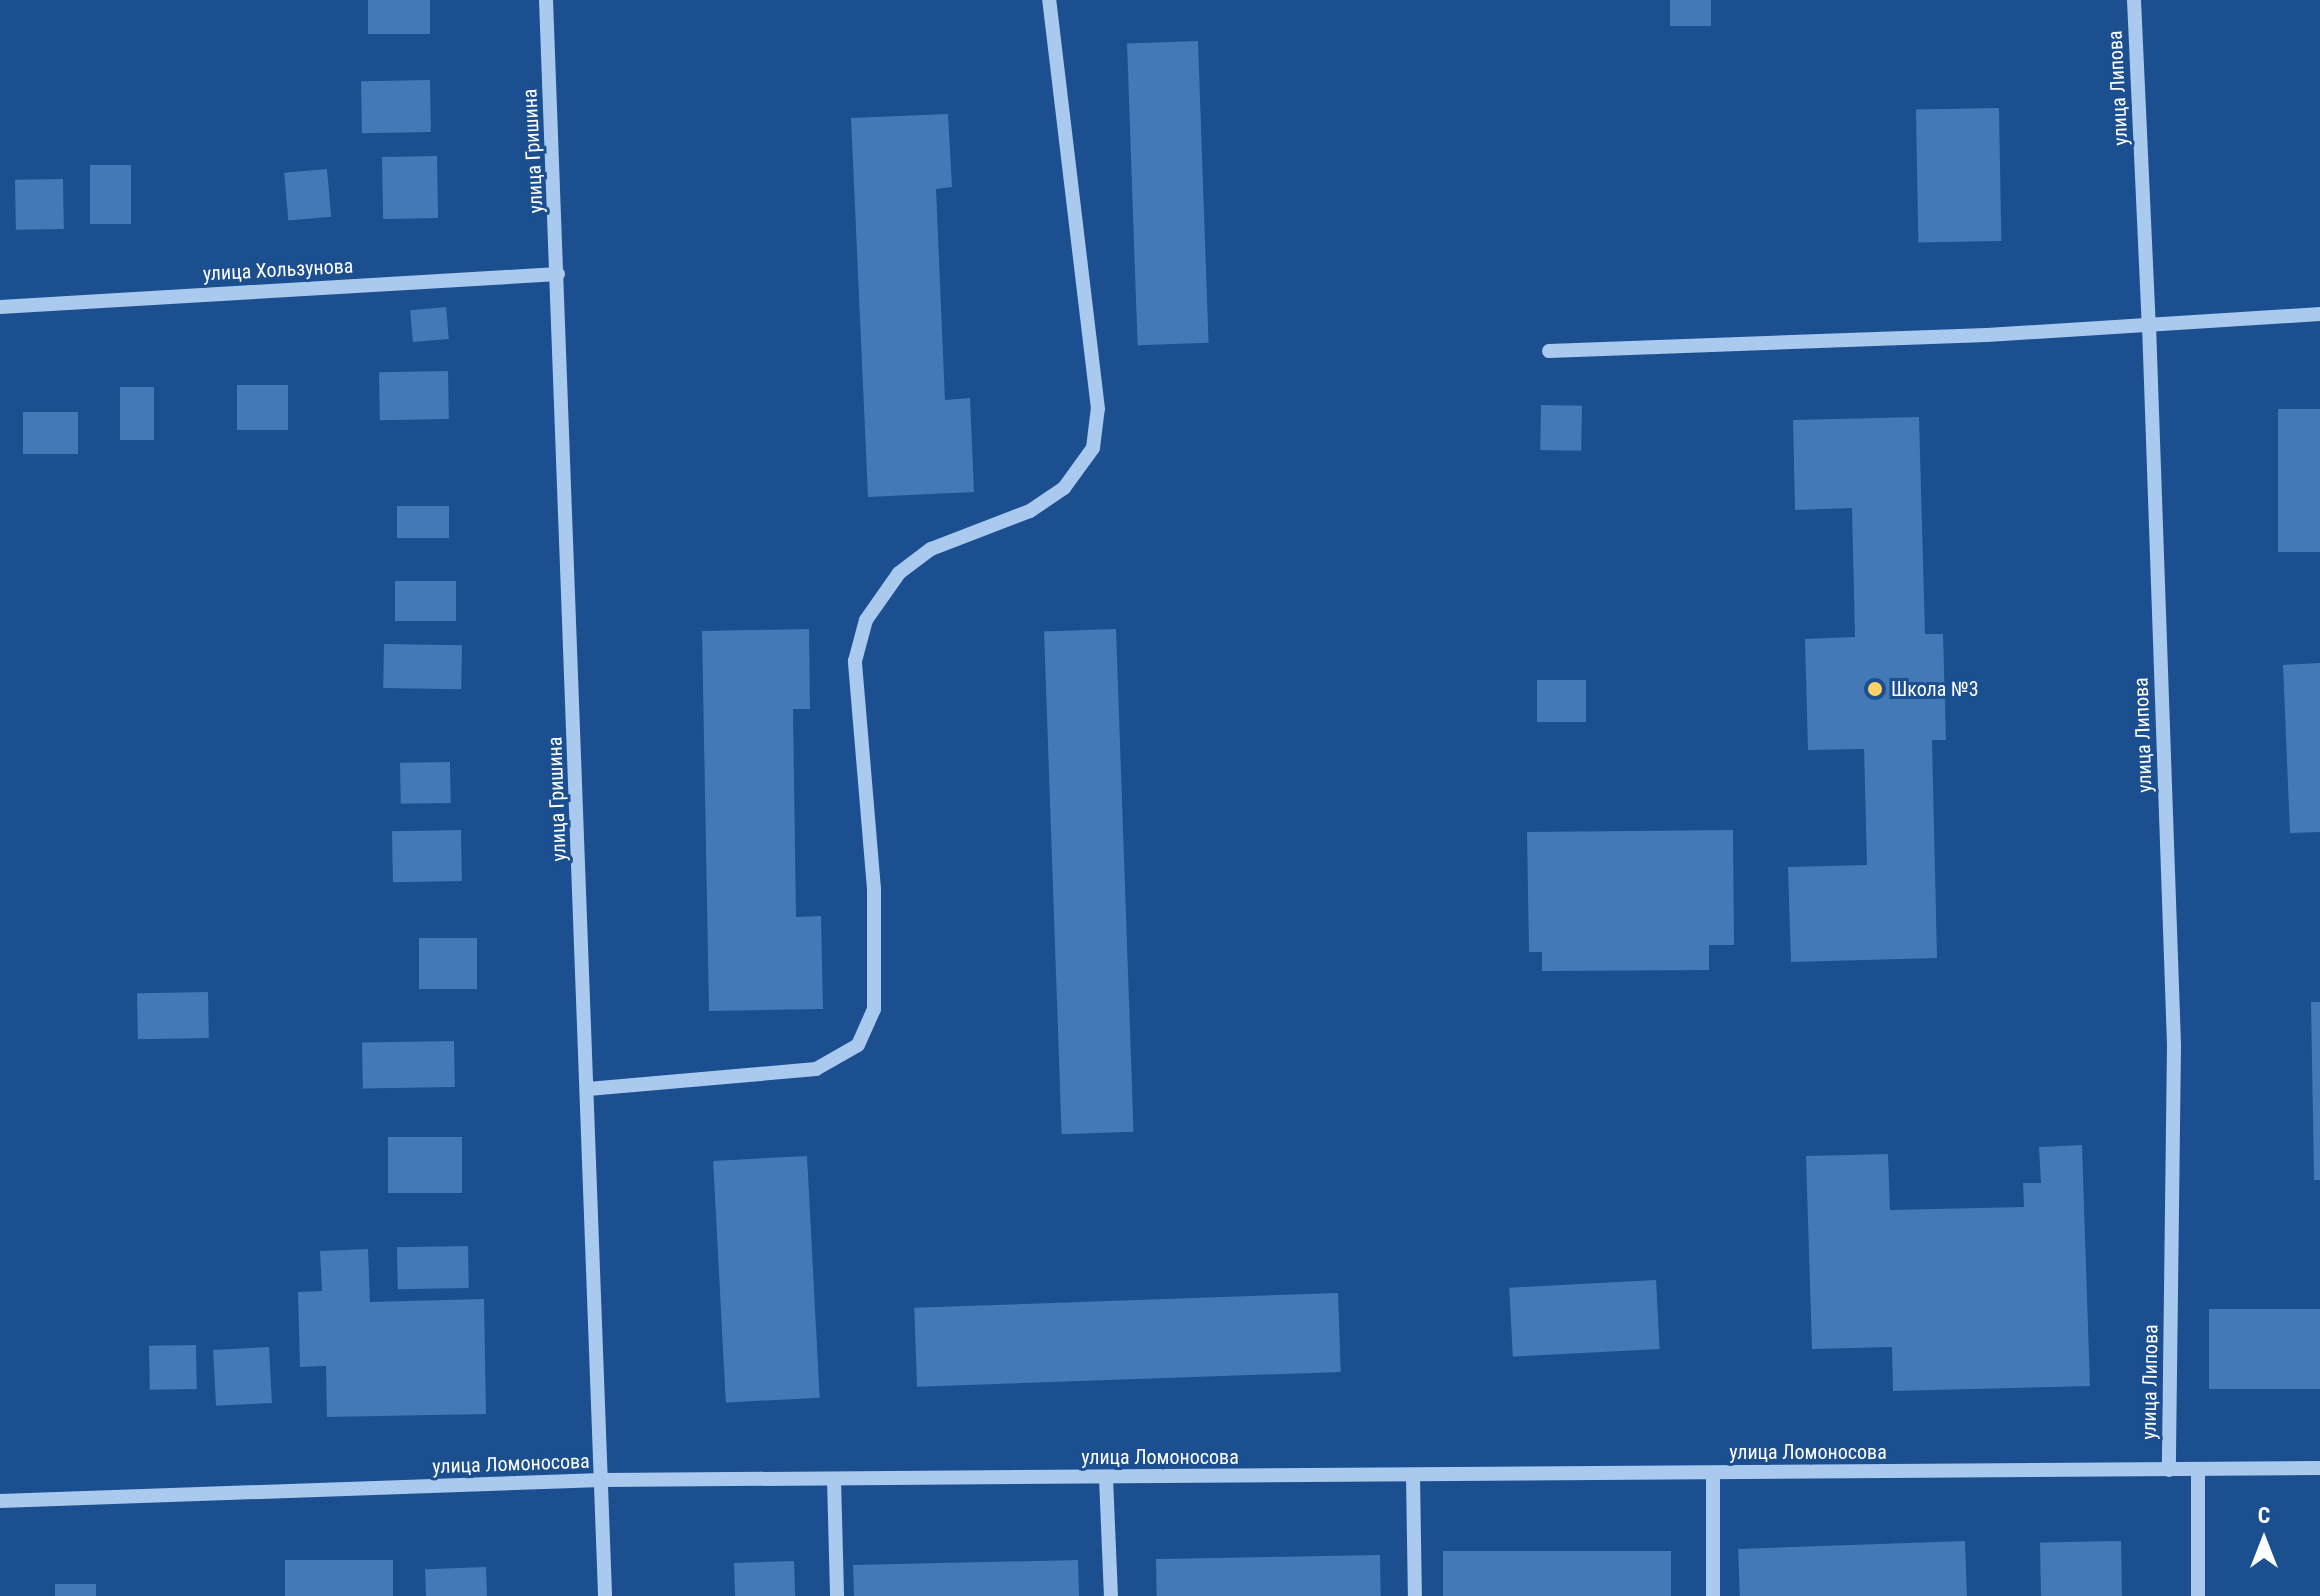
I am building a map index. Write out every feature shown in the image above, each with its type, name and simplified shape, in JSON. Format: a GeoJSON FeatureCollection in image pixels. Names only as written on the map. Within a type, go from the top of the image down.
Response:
{"type":"FeatureCollection","features":[{"type":"Feature","properties":{"kind":"street","name":"улица Гришина"},"geometry":{"type":"LineString","coordinates":[[546,0],[605,1596]]}},
{"type":"Feature","properties":{"kind":"street"},"geometry":{"type":"LineString","coordinates":[[588,1089],[816,1069],[858,1045],[874,1009],[874,889],[855,661],[866,620],[899,573],[931,549],[1030,511],[1064,488],[1093,448],[1098,409],[1049,0]]}},
{"type":"Feature","properties":{"kind":"street","name":"улица Липова"},"geometry":{"type":"LineString","coordinates":[[2134,0],[2149,325],[2174,1045],[2169,1470]]}},
{"type":"Feature","properties":{"kind":"street","name":"улица Хользунова"},"geometry":{"type":"LineString","coordinates":[[0,307],[558,274]]}},
{"type":"Feature","properties":{"kind":"street"},"geometry":{"type":"LineString","coordinates":[[1549,351],[1987,335],[2320,314]]}},
{"type":"Feature","properties":{"kind":"street","name":"улица Ломоносова"},"geometry":{"type":"LineString","coordinates":[[0,1501],[602,1480],[2320,1468]]}},
{"type":"Feature","properties":{"kind":"street"},"geometry":{"type":"LineString","coordinates":[[2198,1469],[2198,1596]]}},
{"type":"Feature","properties":{"kind":"street"},"geometry":{"type":"LineString","coordinates":[[1713,1473],[1713,1596]]}},
{"type":"Feature","properties":{"kind":"street"},"geometry":{"type":"LineString","coordinates":[[1413,1475],[1415,1596]]}},
{"type":"Feature","properties":{"kind":"street"},"geometry":{"type":"LineString","coordinates":[[1106,1478],[1111,1596]]}},
{"type":"Feature","properties":{"kind":"street"},"geometry":{"type":"LineString","coordinates":[[834,1479],[837,1596]]}},
{"type":"Feature","properties":{"kind":"building"},"geometry":{"type":"Polygon","coordinates":[[[368,0],[430,0],[430,34],[368,34],[368,0]]]}},
{"type":"Feature","properties":{"kind":"building"},"geometry":{"type":"Polygon","coordinates":[[[1670,0],[1711,0],[1711,26],[1670,26],[1670,0]]]}},
{"type":"Feature","properties":{"kind":"building"},"geometry":{"type":"Polygon","coordinates":[[[1198,41],[1209,343],[1138,345],[1127,43],[1198,41]]]}},
{"type":"Feature","properties":{"kind":"building"},"geometry":{"type":"Polygon","coordinates":[[[430,80],[431,132],[362,133],[361,81],[430,80]]]}},
{"type":"Feature","properties":{"kind":"building"},"geometry":{"type":"Polygon","coordinates":[[[1999,108],[2001,241],[1918,242],[1916,109],[1999,108]]]}},
{"type":"Feature","properties":{"kind":"building"},"geometry":{"type":"Polygon","coordinates":[[[948,114],[952,187],[936,189],[945,400],[970,398],[974,492],[868,497],[851,118],[948,114]]]}},
{"type":"Feature","properties":{"kind":"building"},"geometry":{"type":"Polygon","coordinates":[[[437,156],[438,218],[383,219],[382,157],[437,156]]]}},
{"type":"Feature","properties":{"kind":"building"},"geometry":{"type":"Polygon","coordinates":[[[90,165],[131,165],[131,224],[90,224],[90,165]]]}},
{"type":"Feature","properties":{"kind":"building"},"geometry":{"type":"Polygon","coordinates":[[[327,169],[331,217],[288,221],[284,173],[327,169]]]}},
{"type":"Feature","properties":{"kind":"building"},"geometry":{"type":"Polygon","coordinates":[[[63,179],[64,229],[16,230],[15,180],[63,179]]]}},
{"type":"Feature","properties":{"kind":"building"},"geometry":{"type":"Polygon","coordinates":[[[446,307],[449,339],[413,342],[410,310],[446,307]]]}},
{"type":"Feature","properties":{"kind":"building"},"geometry":{"type":"Polygon","coordinates":[[[448,371],[449,419],[380,420],[379,372],[448,371]]]}},
{"type":"Feature","properties":{"kind":"building"},"geometry":{"type":"Polygon","coordinates":[[[237,385],[288,385],[288,430],[237,430],[237,385]]]}},
{"type":"Feature","properties":{"kind":"building"},"geometry":{"type":"Polygon","coordinates":[[[120,387],[154,387],[154,440],[120,440],[120,387]]]}},
{"type":"Feature","properties":{"kind":"building"},"geometry":{"type":"Polygon","coordinates":[[[1541,405],[1582,406],[1581,451],[1540,450],[1541,405]]]}},
{"type":"Feature","properties":{"kind":"building"},"geometry":{"type":"Polygon","coordinates":[[[2278,409],[2320,409],[2320,552],[2278,552],[2278,409]]]}},
{"type":"Feature","properties":{"kind":"building"},"geometry":{"type":"Polygon","coordinates":[[[23,412],[78,412],[78,454],[23,454],[23,412]]]}},
{"type":"Feature","properties":{"kind":"building","name":"Школа №3"},"geometry":{"type":"Polygon","coordinates":[[[1919,417],[1925,634],[1943,634],[1946,740],[1932,740],[1937,958],[1791,962],[1788,867],[1867,865],[1864,749],[1808,750],[1805,639],[1855,637],[1852,508],[1795,510],[1793,420],[1919,417]]]}},
{"type":"Feature","properties":{"kind":"building"},"geometry":{"type":"Polygon","coordinates":[[[397,506],[449,506],[449,538],[397,538],[397,506]]]}},
{"type":"Feature","properties":{"kind":"building"},"geometry":{"type":"Polygon","coordinates":[[[395,581],[456,581],[456,621],[395,621],[395,581]]]}},
{"type":"Feature","properties":{"kind":"building"},"geometry":{"type":"Polygon","coordinates":[[[809,629],[810,709],[793,709],[796,917],[821,916],[823,1009],[709,1011],[702,631],[809,629]]]}},
{"type":"Feature","properties":{"kind":"building"},"geometry":{"type":"Polygon","coordinates":[[[1116,629],[1134,1132],[1062,1134],[1044,632],[1116,629]]]}},
{"type":"Feature","properties":{"kind":"building"},"geometry":{"type":"Polygon","coordinates":[[[384,644],[462,645],[461,689],[383,688],[384,644]]]}},
{"type":"Feature","properties":{"kind":"building"},"geometry":{"type":"Polygon","coordinates":[[[2320,663],[2320,832],[2290,833],[2283,665],[2320,663]]]}},
{"type":"Feature","properties":{"kind":"building"},"geometry":{"type":"Polygon","coordinates":[[[1537,680],[1586,680],[1586,722],[1537,722],[1537,680]]]}},
{"type":"Feature","properties":{"kind":"building"},"geometry":{"type":"Polygon","coordinates":[[[450,762],[451,803],[401,804],[400,763],[450,762]]]}},
{"type":"Feature","properties":{"kind":"building"},"geometry":{"type":"Polygon","coordinates":[[[461,830],[462,881],[393,882],[392,831],[461,830]]]}},
{"type":"Feature","properties":{"kind":"building"},"geometry":{"type":"Polygon","coordinates":[[[1733,830],[1734,945],[1709,945],[1709,970],[1542,971],[1542,952],[1529,952],[1527,832],[1733,830]]]}},
{"type":"Feature","properties":{"kind":"building"},"geometry":{"type":"Polygon","coordinates":[[[419,938],[477,938],[477,989],[419,989],[419,938]]]}},
{"type":"Feature","properties":{"kind":"building"},"geometry":{"type":"Polygon","coordinates":[[[208,992],[209,1038],[138,1039],[137,993],[208,992]]]}},
{"type":"Feature","properties":{"kind":"building"},"geometry":{"type":"Polygon","coordinates":[[[2311,1002],[2320,1002],[2320,1180],[2314,1180],[2311,1002]]]}},
{"type":"Feature","properties":{"kind":"building"},"geometry":{"type":"Polygon","coordinates":[[[454,1041],[455,1087],[363,1089],[362,1043],[454,1041]]]}},
{"type":"Feature","properties":{"kind":"building"},"geometry":{"type":"Polygon","coordinates":[[[388,1137],[462,1137],[462,1193],[388,1193],[388,1137]]]}},
{"type":"Feature","properties":{"kind":"building"},"geometry":{"type":"Polygon","coordinates":[[[2082,1145],[2090,1386],[1893,1391],[1892,1347],[1812,1349],[1806,1156],[1888,1154],[1890,1210],[2024,1207],[2023,1183],[2041,1183],[2039,1147],[2082,1145]]]}},
{"type":"Feature","properties":{"kind":"building"},"geometry":{"type":"Polygon","coordinates":[[[807,1156],[820,1398],[726,1403],[713,1161],[807,1156]]]}},
{"type":"Feature","properties":{"kind":"building"},"geometry":{"type":"Polygon","coordinates":[[[468,1246],[469,1288],[398,1289],[397,1247],[468,1246]]]}},
{"type":"Feature","properties":{"kind":"building"},"geometry":{"type":"Polygon","coordinates":[[[368,1249],[370,1302],[484,1299],[486,1414],[327,1417],[326,1366],[300,1367],[298,1292],[322,1291],[320,1251],[368,1249]]]}},
{"type":"Feature","properties":{"kind":"building"},"geometry":{"type":"Polygon","coordinates":[[[1656,1280],[1660,1349],[1513,1357],[1509,1288],[1656,1280]]]}},
{"type":"Feature","properties":{"kind":"building"},"geometry":{"type":"Polygon","coordinates":[[[1338,1293],[1341,1372],[917,1387],[914,1308],[1338,1293]]]}},
{"type":"Feature","properties":{"kind":"building"},"geometry":{"type":"Polygon","coordinates":[[[2209,1309],[2320,1309],[2320,1389],[2209,1389],[2209,1309]]]}},
{"type":"Feature","properties":{"kind":"building"},"geometry":{"type":"Polygon","coordinates":[[[196,1345],[197,1389],[150,1390],[149,1346],[196,1345]]]}},
{"type":"Feature","properties":{"kind":"building"},"geometry":{"type":"Polygon","coordinates":[[[269,1347],[272,1403],[216,1406],[213,1350],[269,1347]]]}},
{"type":"Feature","properties":{"kind":"building"},"geometry":{"type":"Polygon","coordinates":[[[1965,1541],[1967,1596],[1740,1596],[1738,1549],[1965,1541]]]}},
{"type":"Feature","properties":{"kind":"building"},"geometry":{"type":"Polygon","coordinates":[[[2121,1541],[2122,1596],[2041,1596],[2040,1542],[2121,1541]]]}},
{"type":"Feature","properties":{"kind":"building"},"geometry":{"type":"Polygon","coordinates":[[[1443,1551],[1671,1551],[1671,1596],[1443,1596],[1443,1551]]]}},
{"type":"Feature","properties":{"kind":"building"},"geometry":{"type":"Polygon","coordinates":[[[1380,1555],[1381,1596],[1157,1596],[1156,1559],[1380,1555]]]}},
{"type":"Feature","properties":{"kind":"building"},"geometry":{"type":"Polygon","coordinates":[[[285,1560],[393,1560],[393,1596],[285,1596],[285,1560]]]}},
{"type":"Feature","properties":{"kind":"building"},"geometry":{"type":"Polygon","coordinates":[[[1078,1560],[1079,1596],[854,1596],[853,1565],[1078,1560]]]}},
{"type":"Feature","properties":{"kind":"building"},"geometry":{"type":"Polygon","coordinates":[[[794,1561],[795,1596],[735,1596],[734,1563],[794,1561]]]}},
{"type":"Feature","properties":{"kind":"building"},"geometry":{"type":"Polygon","coordinates":[[[486,1567],[487,1596],[426,1596],[425,1569],[486,1567]]]}},
{"type":"Feature","properties":{"kind":"building"},"geometry":{"type":"Polygon","coordinates":[[[55,1584],[96,1584],[96,1596],[55,1596],[55,1584]]]}},
{"type":"Feature","properties":{"kind":"place","name":"Школа №3"},"geometry":{"type":"Point","coordinates":[1875,689]}}]}
